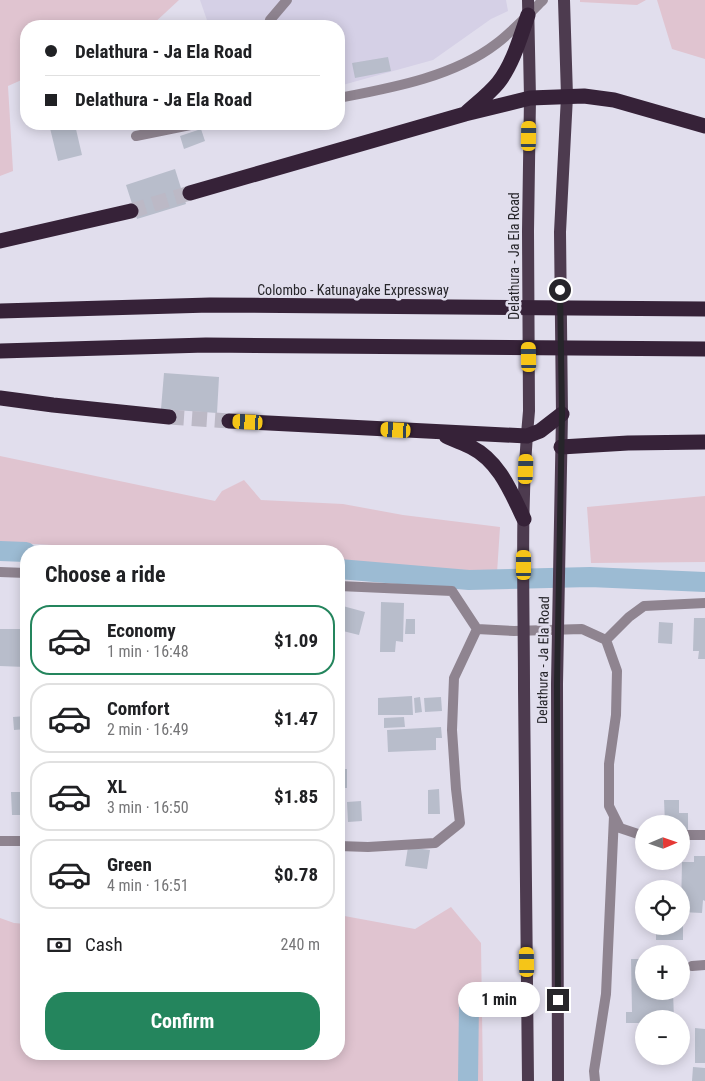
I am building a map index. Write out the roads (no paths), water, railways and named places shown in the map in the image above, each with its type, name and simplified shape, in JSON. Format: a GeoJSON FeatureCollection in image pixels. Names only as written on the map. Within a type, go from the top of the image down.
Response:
{"type":"FeatureCollection","features":[{"type":"Feature","properties":{"kind":"highway"},"geometry":{"type":"LineString","coordinates":[[465,114],[490,91],[505,73],[512,60],[528,8]]}},
{"type":"Feature","properties":{"kind":"highway"},"geometry":{"type":"LineString","coordinates":[[190,193],[465,114],[530,98],[584,96],[614,100],[705,126]]}},
{"type":"Feature","properties":{"kind":"highway"},"geometry":{"type":"LineString","coordinates":[[0,241],[131,211]]}},
{"type":"Feature","properties":{"kind":"highway","name":"Colombo - Katunayake Expressway"},"geometry":{"type":"LineString","coordinates":[[0,311],[210,305],[705,309]]}},
{"type":"Feature","properties":{"kind":"highway"},"geometry":{"type":"LineString","coordinates":[[0,351],[206,345],[705,350]]}},
{"type":"Feature","properties":{"kind":"highway"},"geometry":{"type":"LineString","coordinates":[[0,398],[169,417]]}},
{"type":"Feature","properties":{"kind":"highway"},"geometry":{"type":"LineString","coordinates":[[229,421],[527,436],[540,431],[562,409]]}},
{"type":"Feature","properties":{"kind":"highway"},"geometry":{"type":"LineString","coordinates":[[434,432],[471,447],[484,455],[495,466],[504,480],[524,522]]}},
{"type":"Feature","properties":{"kind":"highway"},"geometry":{"type":"LineString","coordinates":[[561,447],[628,443],[705,442]]}},
{"type":"Feature","properties":{"kind":"main road","name":"Delathura - Ja Ela Road"},"geometry":{"type":"LineString","coordinates":[[558,1081],[557,684],[562,409],[560,232],[567,96],[564,0]]}},
{"type":"Feature","properties":{"kind":"main road","name":"Delathura - Ja Ela Road"},"geometry":{"type":"LineString","coordinates":[[528,8],[530,98],[528,231],[530,412],[527,436],[524,522],[528,1081]]}},
{"type":"Feature","properties":{"kind":"street"},"geometry":{"type":"LineString","coordinates":[[270,20],[287,0]]}},
{"type":"Feature","properties":{"kind":"street"},"geometry":{"type":"LineString","coordinates":[[345,97],[446,73],[472,60],[496,44],[528,8],[543,0]]}},
{"type":"Feature","properties":{"kind":"street"},"geometry":{"type":"LineString","coordinates":[[136,136],[166,130]]}},
{"type":"Feature","properties":{"kind":"street"},"geometry":{"type":"LineString","coordinates":[[0,572],[20,573]]}},
{"type":"Feature","properties":{"kind":"street"},"geometry":{"type":"LineString","coordinates":[[345,586],[452,591],[477,629]]}},
{"type":"Feature","properties":{"kind":"street"},"geometry":{"type":"LineString","coordinates":[[606,640],[629,617],[644,606],[705,603]]}},
{"type":"Feature","properties":{"kind":"street"},"geometry":{"type":"LineString","coordinates":[[477,629],[514,631],[582,629],[606,640],[617,671],[616,715],[609,764],[609,806],[620,828],[635,833]]}},
{"type":"Feature","properties":{"kind":"street"},"geometry":{"type":"LineString","coordinates":[[345,846],[435,843],[460,823],[452,730],[454,678],[477,629]]}},
{"type":"Feature","properties":{"kind":"street"},"geometry":{"type":"LineString","coordinates":[[594,1081],[606,994],[614,816]]}},
{"type":"Feature","properties":{"kind":"street"},"geometry":{"type":"LineString","coordinates":[[690,835],[705,835]]}},
{"type":"Feature","properties":{"kind":"street"},"geometry":{"type":"LineString","coordinates":[[0,841],[20,841]]}},
{"type":"Feature","properties":{"kind":"street"},"geometry":{"type":"LineString","coordinates":[[692,966],[705,965]]}},
{"type":"Feature","properties":{"kind":"waterway"},"geometry":{"type":"LineString","coordinates":[[0,551],[20,552]]}},
{"type":"Feature","properties":{"kind":"waterway"},"geometry":{"type":"LineString","coordinates":[[345,570],[469,580],[590,577],[705,582]]}},
{"type":"Feature","properties":{"kind":"waterway"},"geometry":{"type":"LineString","coordinates":[[468,1081],[469,1003]]}},
{"type":"Feature","properties":{"kind":"tunnel"},"geometry":{"type":"LineString","coordinates":[[131,211],[190,193]]}},
{"type":"Feature","properties":{"kind":"tunnel"},"geometry":{"type":"LineString","coordinates":[[169,417],[229,421]]}}]}
